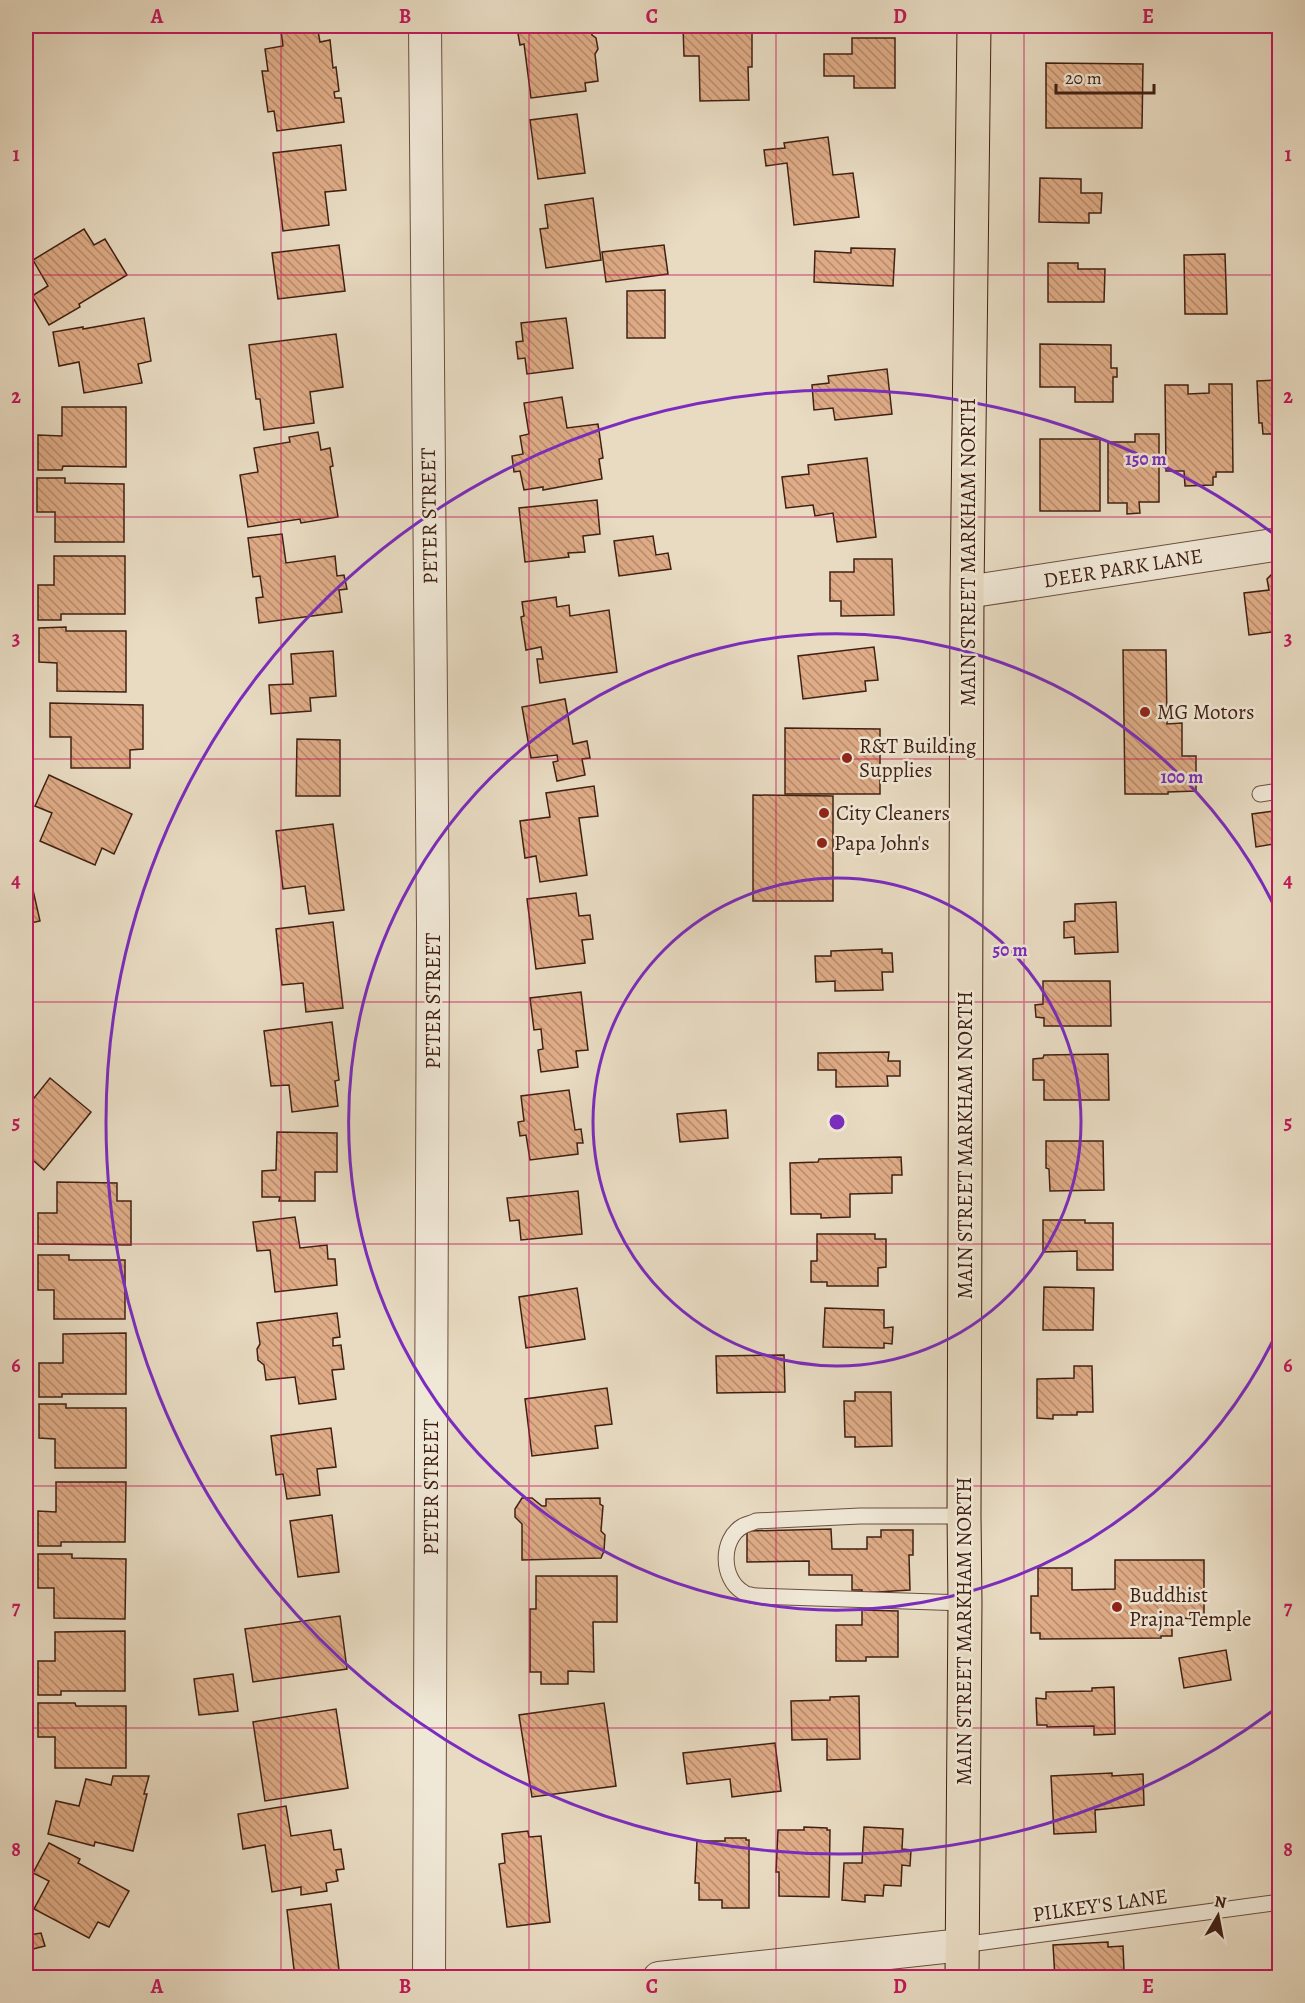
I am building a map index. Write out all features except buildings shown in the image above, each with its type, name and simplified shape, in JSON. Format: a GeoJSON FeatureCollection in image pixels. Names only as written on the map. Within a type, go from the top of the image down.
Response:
{"type":"FeatureCollection","features":[{"type":"Feature","properties":{"kind":"main road","name":"MAIN STREET MARKHAM NORTH"},"geometry":{"type":"LineString","coordinates":[[962,1977],[967,592],[974,26]]}},
{"type":"Feature","properties":{"kind":"street","name":"PETER STREET"},"geometry":{"type":"LineString","coordinates":[[424,26],[433,924],[429,1977]]}},
{"type":"Feature","properties":{"kind":"street","name":"DEER PARK LANE"},"geometry":{"type":"LineString","coordinates":[[967,592],[1280,544]]}},
{"type":"Feature","properties":{"kind":"street"},"geometry":{"type":"LineString","coordinates":[[659,1977],[962,1945]]}},
{"type":"Feature","properties":{"kind":"lane"},"geometry":{"type":"LineString","coordinates":[[1260,794],[1280,791]]}},
{"type":"Feature","properties":{"kind":"lane"},"geometry":{"type":"LineString","coordinates":[[964,1516],[860,1516],[756,1521],[741,1527],[730,1539],[725,1555],[728,1574],[735,1585],[744,1593],[756,1596],[965,1603]]}},
{"type":"Feature","properties":{"kind":"lane","name":"PILKEY'S LANE"},"geometry":{"type":"LineString","coordinates":[[962,1945],[1280,1902]]}},
{"type":"Feature","properties":{"kind":"place","name":"MG Motors"},"geometry":{"type":"Point","coordinates":[1145,712]}},
{"type":"Feature","properties":{"kind":"place","name":"R&T Building Supplies"},"geometry":{"type":"Point","coordinates":[847,758]}},
{"type":"Feature","properties":{"kind":"place","name":"City Cleaners"},"geometry":{"type":"Point","coordinates":[824,813]}},
{"type":"Feature","properties":{"kind":"place","name":"Papa John's"},"geometry":{"type":"Point","coordinates":[822,843]}},
{"type":"Feature","properties":{"kind":"place","name":"Buddhist Prajna Temple"},"geometry":{"type":"Point","coordinates":[1117,1607]}}]}
